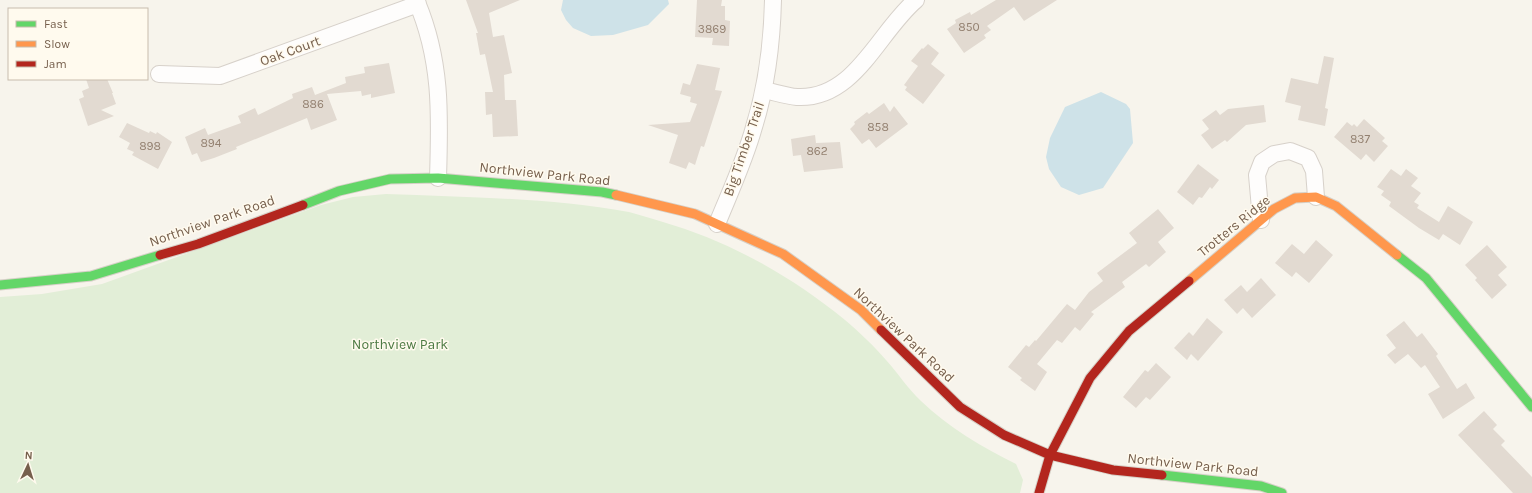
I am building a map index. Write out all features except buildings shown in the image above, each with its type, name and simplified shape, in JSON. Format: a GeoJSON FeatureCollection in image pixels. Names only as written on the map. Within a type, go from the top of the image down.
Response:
{"type":"FeatureCollection","features":[{"type":"Feature","properties":{"kind":"street","name":"Big Timber Trail"},"geometry":{"type":"LineString","coordinates":[[717,224],[748,146],[764,90],[771,44],[773,0]]}},
{"type":"Feature","properties":{"kind":"street"},"geometry":{"type":"LineString","coordinates":[[764,90],[796,97],[825,93],[833,89],[855,71],[903,12],[916,0]]}},
{"type":"Feature","properties":{"kind":"street"},"geometry":{"type":"LineString","coordinates":[[417,2],[433,52],[437,80],[440,115],[438,178]]}},
{"type":"Feature","properties":{"kind":"street","name":"Oak Court"},"geometry":{"type":"LineString","coordinates":[[159,74],[220,76],[417,2]]}},
{"type":"Feature","properties":{"kind":"street"},"geometry":{"type":"LineString","coordinates":[[1261,220],[1257,175],[1262,162],[1274,154],[1290,152],[1308,158],[1314,172],[1316,197]]}},
{"type":"Feature","properties":{"kind":"street","name":"Northview Park Road"},"geometry":{"type":"LineString","coordinates":[[0,285],[91,276],[198,244],[339,190],[390,179],[438,178],[602,192],[695,214],[783,254],[861,310],[960,407],[1004,434],[1050,454],[1113,470],[1261,486],[1282,493]]}},
{"type":"Feature","properties":{"kind":"street","name":"Trotters Ridge"},"geometry":{"type":"LineString","coordinates":[[1039,493],[1050,454],[1090,378],[1129,332],[1274,209],[1295,198],[1316,197],[1336,206],[1426,278],[1532,407]]}},
{"type":"Feature","properties":{"kind":"green space","name":"Northview Park"},"geometry":{"type":"Polygon","coordinates":[[[386,194],[477,197],[599,207],[629,212],[663,222],[688,230],[736,250],[782,275],[845,320],[871,344],[921,401],[932,411],[966,436],[1016,464],[1023,480],[1020,493],[0,493],[0,297],[42,294],[102,284],[321,205],[353,197],[386,194]]]}},
{"type":"Feature","properties":{"kind":"shaded area"},"geometry":{"type":"Polygon","coordinates":[[[563,0],[668,0],[669,4],[648,25],[613,35],[591,36],[573,28],[566,20],[561,10],[563,0]]]}},
{"type":"Feature","properties":{"kind":"shaded area"},"geometry":{"type":"Polygon","coordinates":[[[1101,92],[1126,104],[1130,109],[1133,143],[1103,188],[1079,195],[1061,187],[1049,169],[1046,157],[1050,138],[1065,107],[1101,92]]]}},
{"type":"Feature","properties":{"kind":"traffic: fast"},"geometry":{"type":"LineString","coordinates":[[303,205],[339,191],[390,179],[438,178],[602,192],[616,195]]}},
{"type":"Feature","properties":{"kind":"traffic: fast"},"geometry":{"type":"LineString","coordinates":[[0,285],[91,276],[160,255]]}},
{"type":"Feature","properties":{"kind":"traffic: fast"},"geometry":{"type":"LineString","coordinates":[[1397,255],[1426,278],[1532,407]]}},
{"type":"Feature","properties":{"kind":"traffic: fast"},"geometry":{"type":"LineString","coordinates":[[1162,475],[1261,486],[1282,493]]}},
{"type":"Feature","properties":{"kind":"traffic: slow"},"geometry":{"type":"LineString","coordinates":[[616,195],[695,214],[783,254],[861,310],[881,330]]}},
{"type":"Feature","properties":{"kind":"traffic: slow"},"geometry":{"type":"LineString","coordinates":[[1189,281],[1274,209],[1295,198],[1316,197],[1336,206],[1397,255]]}},
{"type":"Feature","properties":{"kind":"traffic: jam"},"geometry":{"type":"LineString","coordinates":[[160,255],[198,244],[303,205]]}},
{"type":"Feature","properties":{"kind":"traffic: jam"},"geometry":{"type":"LineString","coordinates":[[1039,493],[1050,455],[1090,378],[1129,331],[1189,281]]}},
{"type":"Feature","properties":{"kind":"traffic: jam"},"geometry":{"type":"LineString","coordinates":[[881,330],[960,407],[1004,435],[1050,455],[1113,470],[1162,475]]}}]}
